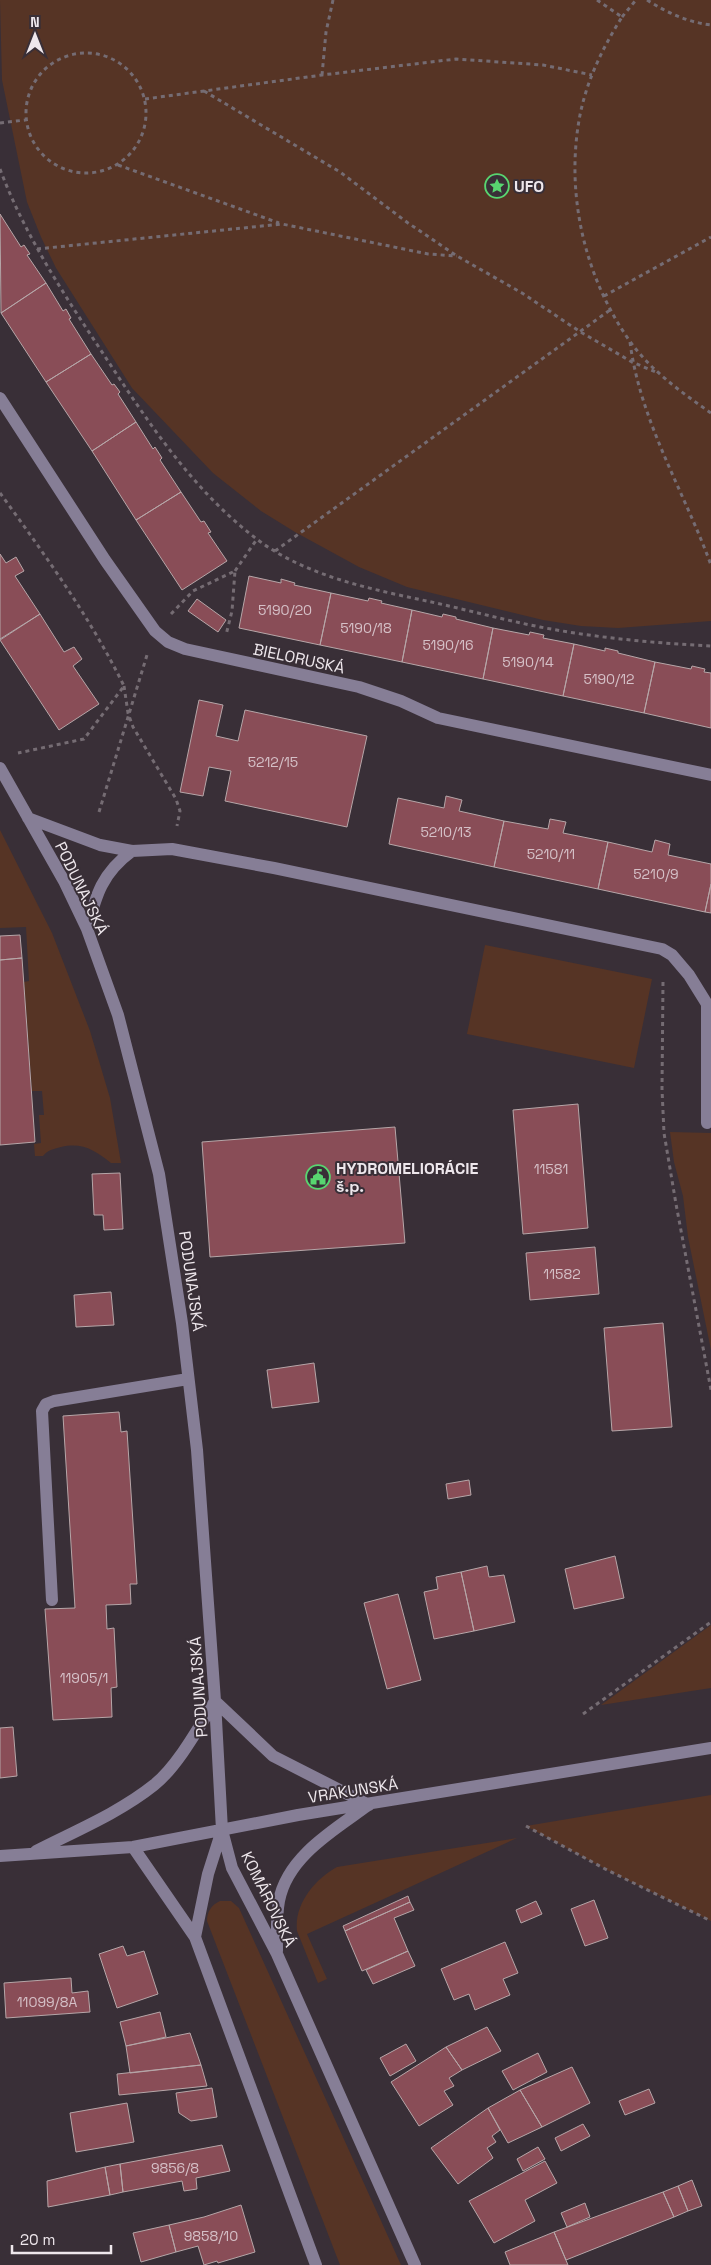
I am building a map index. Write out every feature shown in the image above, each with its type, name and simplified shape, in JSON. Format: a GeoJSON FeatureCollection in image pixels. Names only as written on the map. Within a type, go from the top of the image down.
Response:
{"type":"FeatureCollection","features":[{"type":"Feature","properties":{"kind":"street","name":"BIELORUSKÁ"},"geometry":{"type":"LineString","coordinates":[[0,398],[105,560],[155,631],[178,647],[381,693],[438,718],[711,775]]}},
{"type":"Feature","properties":{"kind":"street","name":"PODUNAJSKÁ"},"geometry":{"type":"LineString","coordinates":[[0,768],[64,882],[87,929],[118,1015],[160,1174],[197,1450],[222,1830]]}},
{"type":"Feature","properties":{"kind":"street"},"geometry":{"type":"LineString","coordinates":[[28,818],[76,838],[132,851],[172,848],[662,949],[672,955],[690,975],[707,1004],[709,1038],[708,1123]]}},
{"type":"Feature","properties":{"kind":"street"},"geometry":{"type":"LineString","coordinates":[[87,929],[96,895],[104,879],[116,862],[132,851]]}},
{"type":"Feature","properties":{"kind":"street"},"geometry":{"type":"LineString","coordinates":[[52,1600],[42,1411],[46,1404],[188,1379]]}},
{"type":"Feature","properties":{"kind":"street"},"geometry":{"type":"LineString","coordinates":[[30,1854],[116,1809],[155,1785],[186,1749],[215,1701],[273,1756],[369,1805],[321,1840],[304,1855],[291,1874],[279,1899],[277,1954]]}},
{"type":"Feature","properties":{"kind":"street","name":"VRAKUNSKÁ"},"geometry":{"type":"LineString","coordinates":[[0,1856],[133,1847],[298,1815],[711,1748]]}},
{"type":"Feature","properties":{"kind":"street","name":"KOMÁROVSKÁ"},"geometry":{"type":"LineString","coordinates":[[195,1937],[208,1874],[222,1830]]}},
{"type":"Feature","properties":{"kind":"street","name":"KOMÁROVSKÁ"},"geometry":{"type":"LineString","coordinates":[[222,1830],[232,1868],[277,1954],[416,2265]]}},
{"type":"Feature","properties":{"kind":"street"},"geometry":{"type":"LineString","coordinates":[[133,1847],[195,1937],[316,2265]]}},
{"type":"Feature","properties":{"kind":"path"},"geometry":{"type":"LineString","coordinates":[[322,75],[326,32],[333,0]]}},
{"type":"Feature","properties":{"kind":"path"},"geometry":{"type":"LineString","coordinates":[[598,0],[622,17]]}},
{"type":"Feature","properties":{"kind":"path"},"geometry":{"type":"LineString","coordinates":[[636,0],[622,17],[606,43],[592,75],[580,115],[577,149],[578,211],[587,256],[610,310],[630,341],[658,372],[711,413]]}},
{"type":"Feature","properties":{"kind":"path"},"geometry":{"type":"LineString","coordinates":[[647,0],[693,23],[711,25]]}},
{"type":"Feature","properties":{"kind":"path"},"geometry":{"type":"LineString","coordinates":[[75,53],[93,53],[111,58],[126,68],[138,82],[145,99],[147,114],[142,136],[129,155],[117,165],[102,171],[84,174],[67,170],[52,163],[39,151],[30,137],[26,120],[26,102],[32,84],[43,70],[58,59],[75,53]]}},
{"type":"Feature","properties":{"kind":"path"},"geometry":{"type":"LineString","coordinates":[[145,99],[456,59],[543,65],[592,75]]}},
{"type":"Feature","properties":{"kind":"path"},"geometry":{"type":"LineString","coordinates":[[204,91],[340,172],[457,256],[522,293],[579,331],[632,362],[658,372]]}},
{"type":"Feature","properties":{"kind":"path"},"geometry":{"type":"LineString","coordinates":[[0,123],[26,120]]}},
{"type":"Feature","properties":{"kind":"path"},"geometry":{"type":"LineString","coordinates":[[117,165],[282,224],[428,254],[457,256]]}},
{"type":"Feature","properties":{"kind":"path"},"geometry":{"type":"LineString","coordinates":[[0,169],[21,220],[37,249],[83,323],[159,437],[194,479],[258,539],[275,551],[321,573],[362,586],[540,627],[640,642],[711,646]]}},
{"type":"Feature","properties":{"kind":"path"},"geometry":{"type":"LineString","coordinates":[[37,249],[282,224]]}},
{"type":"Feature","properties":{"kind":"path"},"geometry":{"type":"LineString","coordinates":[[604,296],[711,237]]}},
{"type":"Feature","properties":{"kind":"path"},"geometry":{"type":"LineString","coordinates":[[275,551],[610,310]]}},
{"type":"Feature","properties":{"kind":"path"},"geometry":{"type":"LineString","coordinates":[[630,341],[632,362],[646,410],[711,565]]}},
{"type":"Feature","properties":{"kind":"path"},"geometry":{"type":"LineString","coordinates":[[0,493],[104,646],[124,686],[128,712],[138,736],[176,799],[180,811],[172,848]]}},
{"type":"Feature","properties":{"kind":"path"},"geometry":{"type":"LineString","coordinates":[[99,812],[128,712],[155,631],[193,591],[235,570],[258,539]]}},
{"type":"Feature","properties":{"kind":"path"},"geometry":{"type":"LineString","coordinates":[[220,657],[232,611],[235,570]]}},
{"type":"Feature","properties":{"kind":"path"},"geometry":{"type":"LineString","coordinates":[[18,753],[84,739],[124,686]]}},
{"type":"Feature","properties":{"kind":"path"},"geometry":{"type":"LineString","coordinates":[[663,982],[662,1089],[664,1133],[711,1390]]}},
{"type":"Feature","properties":{"kind":"path"},"geometry":{"type":"LineString","coordinates":[[583,1714],[711,1622]]}},
{"type":"Feature","properties":{"kind":"path"},"geometry":{"type":"LineString","coordinates":[[526,1826],[607,1870],[711,1922]]}},
{"type":"Feature","properties":{"kind":"shaded area"},"geometry":{"type":"Polygon","coordinates":[[[0,0],[711,0],[711,621],[618,628],[581,626],[543,620],[407,587],[359,567],[295,532],[261,511],[213,473],[132,388],[56,268],[41,237],[27,202],[2,80],[0,0]]]}},
{"type":"Feature","properties":{"kind":"shaded area"},"geometry":{"type":"Polygon","coordinates":[[[0,830],[52,933],[90,1031],[110,1098],[121,1163],[111,1163],[94,1151],[82,1146],[58,1148],[49,1151],[43,1156],[35,1156],[34,1144],[41,1143],[39,1115],[44,1115],[42,1091],[32,1091],[24,982],[29,981],[26,927],[0,928],[0,830]]]}},
{"type":"Feature","properties":{"kind":"shaded area"},"geometry":{"type":"Polygon","coordinates":[[[485,945],[652,979],[634,1068],[467,1034],[485,945]]]}},
{"type":"Feature","properties":{"kind":"shaded area"},"geometry":{"type":"Polygon","coordinates":[[[670,1132],[711,1133],[711,1350],[688,1237],[683,1196],[674,1162],[670,1132]]]}},
{"type":"Feature","properties":{"kind":"shaded area"},"geometry":{"type":"Polygon","coordinates":[[[711,1625],[711,1688],[601,1705],[711,1625]]]}},
{"type":"Feature","properties":{"kind":"shaded area"},"geometry":{"type":"Polygon","coordinates":[[[711,1795],[711,1921],[607,1870],[526,1826],[711,1795]]]}},
{"type":"Feature","properties":{"kind":"shaded area"},"geometry":{"type":"Polygon","coordinates":[[[517,1838],[307,1934],[327,1979],[318,1983],[297,1931],[297,1921],[299,1911],[308,1893],[329,1872],[337,1867],[517,1838]]]}},
{"type":"Feature","properties":{"kind":"shaded area"},"geometry":{"type":"Polygon","coordinates":[[[220,1901],[231,1901],[239,1908],[401,2265],[340,2265],[207,1921],[210,1909],[220,1901]]]}},
{"type":"Feature","properties":{"kind":"building"},"geometry":{"type":"Polygon","coordinates":[[[0,214],[21,247],[24,245],[30,254],[27,255],[46,283],[1,313],[0,214]]]}},
{"type":"Feature","properties":{"kind":"building"},"geometry":{"type":"Polygon","coordinates":[[[46,283],[63,311],[66,309],[71,318],[69,319],[91,354],[46,382],[1,313],[46,283]]]}},
{"type":"Feature","properties":{"kind":"building"},"geometry":{"type":"Polygon","coordinates":[[[91,354],[112,385],[114,384],[120,392],[118,394],[136,422],[92,451],[46,382],[91,354]]]}},
{"type":"Feature","properties":{"kind":"building"},"geometry":{"type":"Polygon","coordinates":[[[136,422],[153,449],[155,447],[162,458],[160,460],[181,492],[136,520],[92,451],[136,422]]]}},
{"type":"Feature","properties":{"kind":"building"},"geometry":{"type":"Polygon","coordinates":[[[181,492],[201,522],[204,521],[211,532],[208,533],[227,561],[182,590],[136,520],[181,492]]]}},
{"type":"Feature","properties":{"kind":"building"},"geometry":{"type":"Polygon","coordinates":[[[0,554],[6,563],[16,557],[24,571],[15,576],[40,614],[0,639],[0,554]]]}},
{"type":"Feature","properties":{"kind":"building"},"geometry":{"type":"Polygon","coordinates":[[[249,576],[281,583],[281,579],[295,583],[294,585],[331,593],[320,645],[239,628],[249,576]]]}},
{"type":"Feature","properties":{"kind":"building"},"geometry":{"type":"Polygon","coordinates":[[[331,593],[368,601],[369,598],[382,601],[381,603],[412,610],[402,662],[320,645],[331,593]]]}},
{"type":"Feature","properties":{"kind":"building"},"geometry":{"type":"Polygon","coordinates":[[[197,599],[226,620],[218,632],[188,611],[197,599]]]}},
{"type":"Feature","properties":{"kind":"building"},"geometry":{"type":"Polygon","coordinates":[[[412,610],[442,617],[443,614],[493,628],[483,679],[402,662],[412,610]]]}},
{"type":"Feature","properties":{"kind":"building"},"geometry":{"type":"Polygon","coordinates":[[[40,614],[64,652],[74,647],[82,659],[73,666],[99,704],[59,730],[0,640],[40,614]]]}},
{"type":"Feature","properties":{"kind":"building"},"geometry":{"type":"Polygon","coordinates":[[[493,628],[529,635],[530,632],[544,635],[543,638],[574,644],[563,696],[483,679],[493,628]]]}},
{"type":"Feature","properties":{"kind":"building"},"geometry":{"type":"Polygon","coordinates":[[[574,644],[605,651],[605,648],[655,662],[644,713],[563,696],[574,644]]]}},
{"type":"Feature","properties":{"kind":"building"},"geometry":{"type":"Polygon","coordinates":[[[655,662],[691,669],[692,666],[705,669],[704,672],[711,673],[711,728],[644,713],[655,662]]]}},
{"type":"Feature","properties":{"kind":"building"},"geometry":{"type":"Polygon","coordinates":[[[199,700],[223,705],[216,736],[238,741],[245,710],[367,736],[347,827],[225,801],[231,771],[209,767],[203,796],[180,792],[199,700]]]}},
{"type":"Feature","properties":{"kind":"building"},"geometry":{"type":"Polygon","coordinates":[[[446,796],[462,800],[459,811],[504,821],[494,867],[389,844],[398,798],[444,808],[446,796]]]}},
{"type":"Feature","properties":{"kind":"building"},"geometry":{"type":"Polygon","coordinates":[[[550,819],[566,822],[563,833],[608,842],[598,889],[494,867],[504,821],[548,829],[550,819]]]}},
{"type":"Feature","properties":{"kind":"building"},"geometry":{"type":"Polygon","coordinates":[[[655,840],[670,844],[668,855],[711,864],[711,884],[705,912],[598,889],[608,842],[652,852],[655,840]]]}},
{"type":"Feature","properties":{"kind":"building"},"geometry":{"type":"Polygon","coordinates":[[[711,884],[711,913],[705,912],[711,884]]]}},
{"type":"Feature","properties":{"kind":"building"},"geometry":{"type":"Polygon","coordinates":[[[20,935],[22,958],[0,960],[0,936],[20,935]]]}},
{"type":"Feature","properties":{"kind":"building"},"geometry":{"type":"Polygon","coordinates":[[[22,958],[35,1142],[0,1145],[0,960],[22,958]]]}},
{"type":"Feature","properties":{"kind":"building"},"geometry":{"type":"Polygon","coordinates":[[[578,1104],[588,1228],[523,1234],[513,1110],[578,1104]]]}},
{"type":"Feature","properties":{"kind":"building"},"geometry":{"type":"Polygon","coordinates":[[[395,1127],[405,1243],[210,1257],[202,1142],[395,1127]]]}},
{"type":"Feature","properties":{"kind":"building"},"geometry":{"type":"Polygon","coordinates":[[[120,1173],[123,1229],[104,1230],[103,1215],[94,1215],[92,1174],[120,1173]]]}},
{"type":"Feature","properties":{"kind":"building"},"geometry":{"type":"Polygon","coordinates":[[[595,1247],[599,1294],[530,1300],[526,1253],[595,1247]]]}},
{"type":"Feature","properties":{"kind":"building"},"geometry":{"type":"Polygon","coordinates":[[[111,1292],[114,1325],[76,1327],[74,1295],[111,1292]]]}},
{"type":"Feature","properties":{"kind":"building"},"geometry":{"type":"Polygon","coordinates":[[[663,1323],[672,1427],[612,1431],[604,1328],[663,1323]]]}},
{"type":"Feature","properties":{"kind":"building"},"geometry":{"type":"Polygon","coordinates":[[[314,1363],[319,1402],[272,1408],[267,1370],[314,1363]]]}},
{"type":"Feature","properties":{"kind":"building"},"geometry":{"type":"Polygon","coordinates":[[[119,1412],[121,1432],[127,1431],[137,1584],[130,1584],[131,1604],[106,1605],[107,1629],[114,1628],[117,1687],[111,1688],[112,1717],[53,1720],[45,1609],[75,1608],[63,1416],[119,1412]]]}},
{"type":"Feature","properties":{"kind":"building"},"geometry":{"type":"Polygon","coordinates":[[[469,1480],[471,1495],[448,1499],[446,1484],[469,1480]]]}},
{"type":"Feature","properties":{"kind":"building"},"geometry":{"type":"Polygon","coordinates":[[[615,1556],[624,1598],[574,1609],[565,1569],[615,1556]]]}},
{"type":"Feature","properties":{"kind":"building"},"geometry":{"type":"Polygon","coordinates":[[[487,1566],[489,1577],[504,1575],[515,1622],[474,1631],[461,1572],[487,1566]]]}},
{"type":"Feature","properties":{"kind":"building"},"geometry":{"type":"Polygon","coordinates":[[[461,1572],[474,1631],[434,1639],[424,1592],[438,1589],[436,1577],[461,1572]]]}},
{"type":"Feature","properties":{"kind":"building"},"geometry":{"type":"Polygon","coordinates":[[[398,1594],[421,1680],[387,1689],[364,1603],[398,1594]]]}},
{"type":"Feature","properties":{"kind":"building"},"geometry":{"type":"Polygon","coordinates":[[[13,1727],[17,1776],[0,1778],[0,1728],[13,1727]]]}},
{"type":"Feature","properties":{"kind":"building"},"geometry":{"type":"Polygon","coordinates":[[[408,1896],[410,1902],[345,1931],[343,1926],[408,1896]]]}},
{"type":"Feature","properties":{"kind":"building"},"geometry":{"type":"Polygon","coordinates":[[[594,1900],[608,1938],[585,1946],[571,1909],[594,1900]]]}},
{"type":"Feature","properties":{"kind":"building"},"geometry":{"type":"Polygon","coordinates":[[[536,1901],[542,1914],[521,1923],[516,1910],[536,1901]]]}},
{"type":"Feature","properties":{"kind":"building"},"geometry":{"type":"Polygon","coordinates":[[[410,1902],[414,1910],[394,1918],[408,1951],[362,1971],[345,1931],[410,1902]]]}},
{"type":"Feature","properties":{"kind":"building"},"geometry":{"type":"Polygon","coordinates":[[[505,1942],[518,1973],[503,1979],[510,1995],[475,2010],[469,1994],[454,2000],[441,1969],[505,1942]]]}},
{"type":"Feature","properties":{"kind":"building"},"geometry":{"type":"Polygon","coordinates":[[[123,1946],[127,1956],[144,1951],[158,1994],[117,2008],[99,1954],[123,1946]]]}},
{"type":"Feature","properties":{"kind":"building"},"geometry":{"type":"Polygon","coordinates":[[[408,1951],[415,1966],[373,1984],[366,1970],[408,1951]]]}},
{"type":"Feature","properties":{"kind":"building"},"geometry":{"type":"Polygon","coordinates":[[[71,1978],[72,1993],[88,1991],[90,2012],[6,2018],[4,1983],[71,1978]]]}},
{"type":"Feature","properties":{"kind":"building"},"geometry":{"type":"Polygon","coordinates":[[[160,2012],[166,2037],[126,2046],[120,2022],[160,2012]]]}},
{"type":"Feature","properties":{"kind":"building"},"geometry":{"type":"Polygon","coordinates":[[[487,2027],[501,2051],[462,2070],[446,2047],[487,2027]]]}},
{"type":"Feature","properties":{"kind":"building"},"geometry":{"type":"Polygon","coordinates":[[[190,2033],[201,2065],[130,2073],[126,2046],[190,2033]]]}},
{"type":"Feature","properties":{"kind":"building"},"geometry":{"type":"Polygon","coordinates":[[[406,2044],[416,2061],[390,2076],[380,2058],[406,2044]]]}},
{"type":"Feature","properties":{"kind":"building"},"geometry":{"type":"Polygon","coordinates":[[[446,2047],[462,2070],[449,2078],[454,2086],[444,2091],[453,2105],[419,2126],[391,2082],[446,2047]]]}},
{"type":"Feature","properties":{"kind":"building"},"geometry":{"type":"Polygon","coordinates":[[[538,2053],[547,2072],[513,2090],[502,2071],[538,2053]]]}},
{"type":"Feature","properties":{"kind":"building"},"geometry":{"type":"Polygon","coordinates":[[[201,2065],[207,2086],[119,2095],[117,2074],[201,2065]]]}},
{"type":"Feature","properties":{"kind":"building"},"geometry":{"type":"Polygon","coordinates":[[[572,2067],[590,2103],[542,2127],[520,2090],[572,2067]]]}},
{"type":"Feature","properties":{"kind":"building"},"geometry":{"type":"Polygon","coordinates":[[[212,2088],[217,2117],[191,2121],[179,2113],[176,2093],[212,2088]]]}},
{"type":"Feature","properties":{"kind":"building"},"geometry":{"type":"Polygon","coordinates":[[[649,2089],[655,2103],[625,2115],[619,2101],[649,2089]]]}},
{"type":"Feature","properties":{"kind":"building"},"geometry":{"type":"Polygon","coordinates":[[[520,2090],[542,2127],[508,2143],[488,2108],[520,2090]]]}},
{"type":"Feature","properties":{"kind":"building"},"geometry":{"type":"Polygon","coordinates":[[[127,2103],[134,2142],[76,2152],[70,2113],[127,2103]]]}},
{"type":"Feature","properties":{"kind":"building"},"geometry":{"type":"Polygon","coordinates":[[[488,2108],[500,2130],[492,2136],[496,2142],[487,2148],[493,2158],[458,2184],[431,2148],[488,2108]]]}},
{"type":"Feature","properties":{"kind":"building"},"geometry":{"type":"Polygon","coordinates":[[[583,2124],[590,2136],[561,2151],[555,2138],[583,2124]]]}},
{"type":"Feature","properties":{"kind":"building"},"geometry":{"type":"Polygon","coordinates":[[[222,2145],[230,2171],[196,2178],[197,2189],[184,2191],[182,2181],[123,2192],[120,2164],[222,2145]]]}},
{"type":"Feature","properties":{"kind":"building"},"geometry":{"type":"Polygon","coordinates":[[[538,2147],[545,2159],[523,2171],[517,2159],[538,2147]]]}},
{"type":"Feature","properties":{"kind":"building"},"geometry":{"type":"Polygon","coordinates":[[[545,2161],[557,2183],[525,2200],[535,2221],[494,2243],[469,2201],[545,2161]]]}},
{"type":"Feature","properties":{"kind":"building"},"geometry":{"type":"Polygon","coordinates":[[[120,2164],[123,2192],[110,2195],[105,2167],[120,2164]]]}},
{"type":"Feature","properties":{"kind":"building"},"geometry":{"type":"Polygon","coordinates":[[[105,2167],[110,2195],[48,2207],[47,2181],[105,2167]]]}},
{"type":"Feature","properties":{"kind":"building"},"geometry":{"type":"Polygon","coordinates":[[[692,2180],[702,2206],[688,2211],[678,2186],[692,2180]]]}},
{"type":"Feature","properties":{"kind":"building"},"geometry":{"type":"Polygon","coordinates":[[[678,2186],[688,2211],[674,2217],[663,2192],[678,2186]]]}},
{"type":"Feature","properties":{"kind":"building"},"geometry":{"type":"Polygon","coordinates":[[[663,2192],[674,2217],[566,2260],[554,2232],[663,2192]]]}},
{"type":"Feature","properties":{"kind":"building"},"geometry":{"type":"Polygon","coordinates":[[[585,2203],[590,2217],[567,2227],[561,2213],[585,2203]]]}},
{"type":"Feature","properties":{"kind":"building"},"geometry":{"type":"Polygon","coordinates":[[[241,2205],[255,2252],[218,2263],[217,2261],[204,2265],[198,2246],[176,2252],[169,2225],[204,2217],[241,2205]]]}},
{"type":"Feature","properties":{"kind":"building"},"geometry":{"type":"Polygon","coordinates":[[[169,2225],[176,2252],[141,2262],[133,2233],[169,2225]]]}},
{"type":"Feature","properties":{"kind":"building"},"geometry":{"type":"Polygon","coordinates":[[[554,2232],[568,2265],[510,2265],[505,2252],[554,2232]]]}},
{"type":"Feature","properties":{"kind":"place","name":"UFO"},"geometry":{"type":"Point","coordinates":[497,186]}},
{"type":"Feature","properties":{"kind":"place","name":"HYDROMELIORÁCIE š.p."},"geometry":{"type":"Point","coordinates":[318,1177]}}]}
